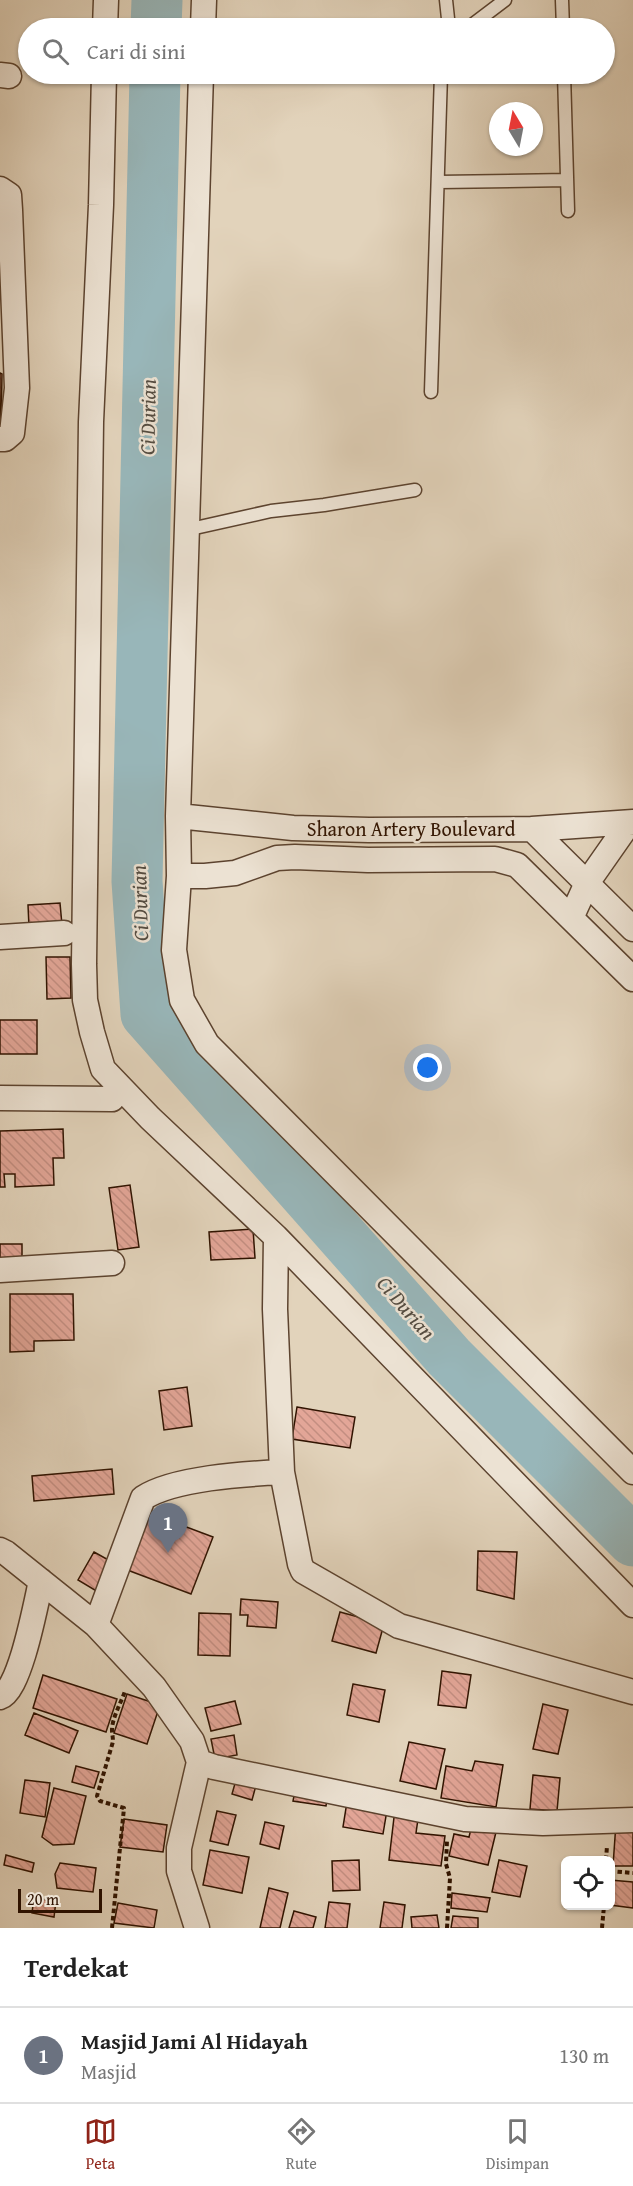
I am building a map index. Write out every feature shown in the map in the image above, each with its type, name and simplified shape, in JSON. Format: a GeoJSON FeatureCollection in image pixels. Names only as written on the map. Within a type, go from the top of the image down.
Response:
{"type":"FeatureCollection","features":[{"type":"Feature","properties":{"kind":"street"},"geometry":{"type":"LineString","coordinates":[[105,18],[106,0]]}},
{"type":"Feature","properties":{"kind":"street"},"geometry":{"type":"LineString","coordinates":[[203,18],[204,0]]}},
{"type":"Feature","properties":{"kind":"street"},"geometry":{"type":"LineString","coordinates":[[104,84],[91,422],[84,964],[86,1000],[92,1032],[103,1069],[150,1118],[276,1236],[633,1605]]}},
{"type":"Feature","properties":{"kind":"street"},"geometry":{"type":"LineString","coordinates":[[201,84],[178,816],[179,876],[174,950],[182,1000],[207,1044],[633,1472]]}},
{"type":"Feature","properties":{"kind":"street"},"geometry":{"type":"LineString","coordinates":[[0,189],[9,195],[7,321],[17,388],[12,433],[0,440]]}},
{"type":"Feature","properties":{"kind":"street","name":"Sharon Artery Boulevard"},"geometry":{"type":"LineString","coordinates":[[178,816],[282,827],[369,830],[532,829],[633,929]]}},
{"type":"Feature","properties":{"kind":"street"},"geometry":{"type":"LineString","coordinates":[[532,829],[631,822]]}},
{"type":"Feature","properties":{"kind":"street"},"geometry":{"type":"LineString","coordinates":[[571,918],[586,883],[631,822]]}},
{"type":"Feature","properties":{"kind":"street"},"geometry":{"type":"LineString","coordinates":[[179,876],[235,873],[286,857],[282,827]]}},
{"type":"Feature","properties":{"kind":"street"},"geometry":{"type":"LineString","coordinates":[[368,860],[369,830]]}},
{"type":"Feature","properties":{"kind":"street","name":"Sharon Artery Boulevard"},"geometry":{"type":"LineString","coordinates":[[286,857],[368,860],[495,859],[506,862],[517,866],[633,979]]}},
{"type":"Feature","properties":{"kind":"street"},"geometry":{"type":"LineString","coordinates":[[0,937],[64,933]]}},
{"type":"Feature","properties":{"kind":"street"},"geometry":{"type":"LineString","coordinates":[[0,1098],[112,1099]]}},
{"type":"Feature","properties":{"kind":"street"},"geometry":{"type":"LineString","coordinates":[[276,1236],[275,1309],[282,1472],[303,1571],[399,1626],[633,1692]]}},
{"type":"Feature","properties":{"kind":"street"},"geometry":{"type":"LineString","coordinates":[[0,1270],[112,1263]]}},
{"type":"Feature","properties":{"kind":"street"},"geometry":{"type":"LineString","coordinates":[[96,1625],[143,1498],[167,1487],[242,1474],[282,1472]]}},
{"type":"Feature","properties":{"kind":"street"},"geometry":{"type":"LineString","coordinates":[[0,1550],[96,1625],[154,1688],[192,1741],[199,1762],[179,1848],[179,1871],[197,1928]]}},
{"type":"Feature","properties":{"kind":"street"},"geometry":{"type":"LineString","coordinates":[[0,1697],[9,1690],[18,1674],[41,1581]]}},
{"type":"Feature","properties":{"kind":"street"},"geometry":{"type":"LineString","coordinates":[[199,1762],[449,1816],[543,1823],[633,1820]]}},
{"type":"Feature","properties":{"kind":"lane"},"geometry":{"type":"LineString","coordinates":[[446,0],[448,18]]}},
{"type":"Feature","properties":{"kind":"lane"},"geometry":{"type":"LineString","coordinates":[[481,18],[505,0]]}},
{"type":"Feature","properties":{"kind":"lane"},"geometry":{"type":"LineString","coordinates":[[562,0],[563,18]]}},
{"type":"Feature","properties":{"kind":"lane"},"geometry":{"type":"LineString","coordinates":[[431,392],[441,84]]}},
{"type":"Feature","properties":{"kind":"lane"},"geometry":{"type":"LineString","coordinates":[[564,84],[568,211]]}},
{"type":"Feature","properties":{"kind":"lane"},"geometry":{"type":"LineString","coordinates":[[439,182],[567,180]]}},
{"type":"Feature","properties":{"kind":"lane"},"geometry":{"type":"LineString","coordinates":[[186,530],[271,511],[415,490]]}},
{"type":"Feature","properties":{"kind":"path"},"geometry":{"type":"LineString","coordinates":[[112,1928],[124,1808],[100,1801],[97,1796],[114,1738],[112,1730],[134,1666]]}},
{"type":"Feature","properties":{"kind":"path"},"geometry":{"type":"LineString","coordinates":[[447,1928],[450,1878],[446,1858],[449,1816]]}},
{"type":"Feature","properties":{"kind":"path"},"geometry":{"type":"LineString","coordinates":[[615,1871],[633,1873]]}},
{"type":"Feature","properties":{"kind":"path"},"geometry":{"type":"LineString","coordinates":[[602,1928],[604,1910]]}},
{"type":"Feature","properties":{"kind":"building"},"geometry":{"type":"Polygon","coordinates":[[[0,373],[2,374],[1,435],[0,435],[0,373]]]}},
{"type":"Feature","properties":{"kind":"building"},"geometry":{"type":"Polygon","coordinates":[[[60,903],[62,925],[29,927],[28,905],[60,903]]]}},
{"type":"Feature","properties":{"kind":"building"},"geometry":{"type":"Polygon","coordinates":[[[46,957],[70,957],[71,998],[47,999],[46,957]]]}},
{"type":"Feature","properties":{"kind":"building"},"geometry":{"type":"Polygon","coordinates":[[[0,1020],[37,1020],[37,1054],[0,1054],[0,1020]]]}},
{"type":"Feature","properties":{"kind":"building"},"geometry":{"type":"Polygon","coordinates":[[[63,1129],[64,1158],[53,1158],[54,1185],[15,1187],[15,1174],[4,1174],[5,1187],[0,1187],[0,1131],[63,1129]]]}},
{"type":"Feature","properties":{"kind":"building"},"geometry":{"type":"Polygon","coordinates":[[[130,1185],[139,1247],[118,1250],[109,1188],[130,1185]]]}},
{"type":"Feature","properties":{"kind":"building"},"geometry":{"type":"Polygon","coordinates":[[[253,1229],[255,1258],[211,1260],[209,1232],[253,1229]]]}},
{"type":"Feature","properties":{"kind":"building"},"geometry":{"type":"Polygon","coordinates":[[[0,1244],[22,1244],[22,1260],[0,1260],[0,1244]]]}},
{"type":"Feature","properties":{"kind":"building"},"geometry":{"type":"Polygon","coordinates":[[[10,1294],[73,1294],[74,1340],[34,1341],[34,1351],[10,1352],[10,1294]]]}},
{"type":"Feature","properties":{"kind":"building"},"geometry":{"type":"Polygon","coordinates":[[[187,1387],[192,1426],[164,1430],[159,1391],[187,1387]]]}},
{"type":"Feature","properties":{"kind":"building"},"geometry":{"type":"Polygon","coordinates":[[[297,1407],[355,1417],[350,1448],[292,1439],[297,1407]]]}},
{"type":"Feature","properties":{"kind":"building"},"geometry":{"type":"Polygon","coordinates":[[[112,1469],[114,1494],[34,1501],[32,1476],[112,1469]]]}},
{"type":"Feature","properties":{"kind":"building"},"geometry":{"type":"Polygon","coordinates":[[[144,1511],[213,1537],[191,1594],[122,1568],[144,1511]]]}},
{"type":"Feature","properties":{"kind":"building"},"geometry":{"type":"Polygon","coordinates":[[[478,1551],[517,1552],[514,1599],[477,1590],[478,1551]]]}},
{"type":"Feature","properties":{"kind":"building"},"geometry":{"type":"Polygon","coordinates":[[[94,1552],[114,1563],[98,1592],[78,1580],[94,1552]]]}},
{"type":"Feature","properties":{"kind":"building"},"geometry":{"type":"Polygon","coordinates":[[[241,1599],[278,1602],[276,1628],[247,1626],[248,1615],[240,1615],[241,1599]]]}},
{"type":"Feature","properties":{"kind":"building"},"geometry":{"type":"Polygon","coordinates":[[[340,1612],[384,1624],[376,1653],[332,1641],[340,1612]]]}},
{"type":"Feature","properties":{"kind":"building"},"geometry":{"type":"Polygon","coordinates":[[[199,1613],[231,1614],[230,1656],[198,1655],[199,1613]]]}},
{"type":"Feature","properties":{"kind":"building"},"geometry":{"type":"Polygon","coordinates":[[[442,1671],[471,1675],[466,1708],[438,1705],[442,1671]]]}},
{"type":"Feature","properties":{"kind":"building"},"geometry":{"type":"Polygon","coordinates":[[[43,1675],[117,1699],[106,1732],[33,1708],[43,1675]]]}},
{"type":"Feature","properties":{"kind":"building"},"geometry":{"type":"Polygon","coordinates":[[[353,1684],[385,1690],[379,1722],[347,1715],[353,1684]]]}},
{"type":"Feature","properties":{"kind":"building"},"geometry":{"type":"Polygon","coordinates":[[[127,1694],[160,1705],[147,1744],[114,1733],[127,1694]]]}},
{"type":"Feature","properties":{"kind":"building"},"geometry":{"type":"Polygon","coordinates":[[[235,1701],[241,1724],[211,1731],[205,1708],[235,1701]]]}},
{"type":"Feature","properties":{"kind":"building"},"geometry":{"type":"Polygon","coordinates":[[[543,1704],[568,1710],[558,1754],[533,1749],[543,1704]]]}},
{"type":"Feature","properties":{"kind":"building"},"geometry":{"type":"Polygon","coordinates":[[[34,1713],[78,1731],[69,1753],[25,1735],[34,1713]]]}},
{"type":"Feature","properties":{"kind":"building"},"geometry":{"type":"Polygon","coordinates":[[[234,1735],[237,1755],[215,1759],[211,1739],[234,1735]]]}},
{"type":"Feature","properties":{"kind":"building"},"geometry":{"type":"Polygon","coordinates":[[[409,1742],[445,1749],[436,1789],[400,1781],[409,1742]]]}},
{"type":"Feature","properties":{"kind":"building"},"geometry":{"type":"Polygon","coordinates":[[[475,1761],[503,1765],[496,1807],[441,1798],[446,1766],[472,1771],[475,1761]]]}},
{"type":"Feature","properties":{"kind":"building"},"geometry":{"type":"Polygon","coordinates":[[[76,1766],[99,1772],[94,1788],[72,1782],[76,1766]]]}},
{"type":"Feature","properties":{"kind":"building"},"geometry":{"type":"Polygon","coordinates":[[[238,1773],[258,1778],[252,1800],[232,1794],[238,1773]]]}},
{"type":"Feature","properties":{"kind":"building"},"geometry":{"type":"Polygon","coordinates":[[[533,1775],[560,1778],[557,1811],[530,1809],[533,1775]]]}},
{"type":"Feature","properties":{"kind":"building"},"geometry":{"type":"Polygon","coordinates":[[[25,1780],[50,1783],[45,1817],[20,1813],[25,1780]]]}},
{"type":"Feature","properties":{"kind":"building"},"geometry":{"type":"Polygon","coordinates":[[[296,1785],[328,1791],[326,1806],[293,1801],[296,1785]]]}},
{"type":"Feature","properties":{"kind":"building"},"geometry":{"type":"Polygon","coordinates":[[[54,1788],[86,1796],[74,1844],[53,1845],[42,1837],[54,1788]]]}},
{"type":"Feature","properties":{"kind":"building"},"geometry":{"type":"Polygon","coordinates":[[[347,1802],[387,1810],[383,1834],[343,1827],[347,1802]]]}},
{"type":"Feature","properties":{"kind":"building"},"geometry":{"type":"Polygon","coordinates":[[[395,1809],[419,1812],[416,1833],[445,1836],[441,1866],[389,1860],[395,1809]]]}},
{"type":"Feature","properties":{"kind":"building"},"geometry":{"type":"Polygon","coordinates":[[[217,1811],[236,1815],[228,1845],[210,1841],[217,1811]]]}},
{"type":"Feature","properties":{"kind":"building"},"geometry":{"type":"Polygon","coordinates":[[[124,1819],[167,1825],[163,1852],[120,1847],[124,1819]]]}},
{"type":"Feature","properties":{"kind":"building"},"geometry":{"type":"Polygon","coordinates":[[[473,1821],[497,1828],[488,1865],[449,1856],[454,1834],[469,1837],[473,1821]]]}},
{"type":"Feature","properties":{"kind":"building"},"geometry":{"type":"Polygon","coordinates":[[[265,1822],[284,1826],[279,1849],[260,1844],[265,1822]]]}},
{"type":"Feature","properties":{"kind":"building"},"geometry":{"type":"Polygon","coordinates":[[[616,1823],[633,1824],[633,1866],[615,1866],[616,1823]]]}},
{"type":"Feature","properties":{"kind":"building"},"geometry":{"type":"Polygon","coordinates":[[[210,1850],[249,1857],[242,1893],[203,1885],[210,1850]]]}},
{"type":"Feature","properties":{"kind":"building"},"geometry":{"type":"Polygon","coordinates":[[[6,1855],[34,1863],[32,1872],[4,1865],[6,1855]]]}},
{"type":"Feature","properties":{"kind":"building"},"geometry":{"type":"Polygon","coordinates":[[[359,1860],[360,1890],[333,1891],[332,1861],[359,1860]]]}},
{"type":"Feature","properties":{"kind":"building"},"geometry":{"type":"Polygon","coordinates":[[[499,1860],[527,1866],[520,1897],[492,1892],[499,1860]]]}},
{"type":"Feature","properties":{"kind":"building"},"geometry":{"type":"Polygon","coordinates":[[[60,1863],[96,1868],[93,1892],[57,1888],[55,1874],[60,1863]]]}},
{"type":"Feature","properties":{"kind":"building"},"geometry":{"type":"Polygon","coordinates":[[[615,1880],[633,1882],[633,1908],[615,1906],[615,1880]]]}},
{"type":"Feature","properties":{"kind":"building"},"geometry":{"type":"Polygon","coordinates":[[[269,1888],[288,1893],[280,1928],[260,1928],[269,1888]]]}},
{"type":"Feature","properties":{"kind":"building"},"geometry":{"type":"Polygon","coordinates":[[[452,1893],[490,1898],[487,1912],[451,1908],[452,1893]]]}},
{"type":"Feature","properties":{"kind":"building"},"geometry":{"type":"Polygon","coordinates":[[[34,1898],[56,1901],[54,1917],[32,1913],[34,1898]]]}},
{"type":"Feature","properties":{"kind":"building"},"geometry":{"type":"Polygon","coordinates":[[[329,1902],[350,1904],[347,1928],[325,1928],[329,1902]]]}},
{"type":"Feature","properties":{"kind":"building"},"geometry":{"type":"Polygon","coordinates":[[[384,1902],[405,1905],[402,1928],[380,1928],[384,1902]]]}},
{"type":"Feature","properties":{"kind":"building"},"geometry":{"type":"Polygon","coordinates":[[[118,1903],[157,1910],[154,1928],[114,1923],[118,1903]]]}},
{"type":"Feature","properties":{"kind":"building"},"geometry":{"type":"Polygon","coordinates":[[[294,1911],[316,1917],[313,1928],[289,1928],[294,1911]]]}},
{"type":"Feature","properties":{"kind":"building"},"geometry":{"type":"Polygon","coordinates":[[[437,1915],[439,1928],[412,1928],[411,1917],[437,1915]]]}},
{"type":"Feature","properties":{"kind":"building"},"geometry":{"type":"Polygon","coordinates":[[[453,1916],[478,1918],[478,1928],[451,1928],[453,1916]]]}},
{"type":"Feature","properties":{"kind":"waterway","name":"Ci Durian"},"geometry":{"type":"LineString","coordinates":[[156,18],[157,0]]}},
{"type":"Feature","properties":{"kind":"waterway","name":"Ci Durian"},"geometry":{"type":"LineString","coordinates":[[155,84],[137,881],[146,1014],[449,1357],[633,1541]]}},
{"type":"Feature","properties":{"kind":"place","name":"Masjid Jami Al Hidayah"},"geometry":{"type":"Point","coordinates":[168,1553]}}]}
